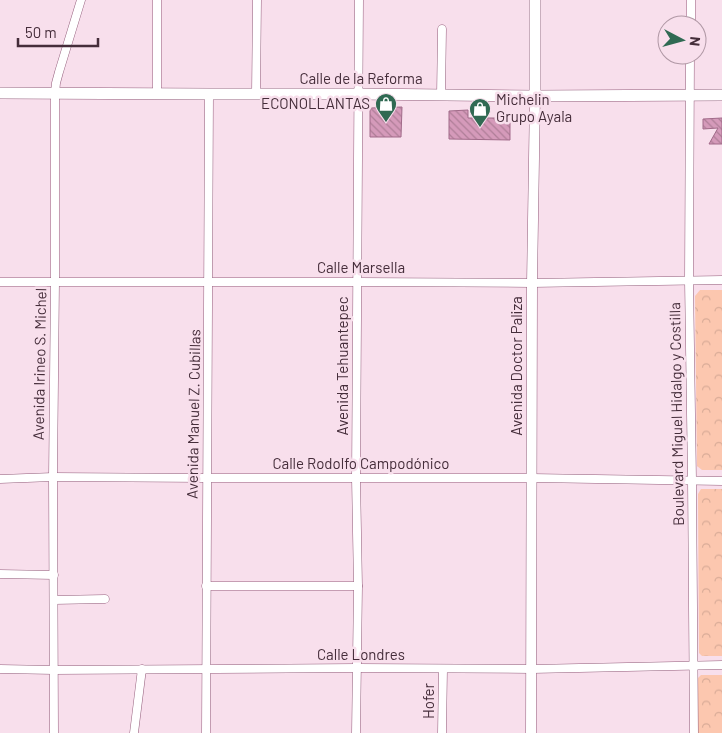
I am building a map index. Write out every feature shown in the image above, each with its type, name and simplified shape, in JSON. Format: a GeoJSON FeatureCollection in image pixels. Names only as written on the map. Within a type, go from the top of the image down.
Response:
{"type":"FeatureCollection","features":[{"type":"Feature","properties":{"kind":"main road","name":"Avenida Doctor Paliza"},"geometry":{"type":"LineString","coordinates":[[535,0],[535,96]]}},
{"type":"Feature","properties":{"kind":"main road","name":"Calle de la Reforma"},"geometry":{"type":"LineString","coordinates":[[0,93],[535,96],[722,95]]}},
{"type":"Feature","properties":{"kind":"street","name":"Avenida Irineo S. Michel"},"geometry":{"type":"LineString","coordinates":[[54,733],[55,93],[59,72],[81,0]]}},
{"type":"Feature","properties":{"kind":"street"},"geometry":{"type":"LineString","coordinates":[[157,0],[157,94]]}},
{"type":"Feature","properties":{"kind":"street"},"geometry":{"type":"LineString","coordinates":[[256,94],[257,0]]}},
{"type":"Feature","properties":{"kind":"street","name":"Avenida Tehuantepec"},"geometry":{"type":"LineString","coordinates":[[356,733],[360,0]]}},
{"type":"Feature","properties":{"kind":"street"},"geometry":{"type":"LineString","coordinates":[[691,0],[691,15]]}},
{"type":"Feature","properties":{"kind":"street"},"geometry":{"type":"LineString","coordinates":[[442,29],[442,95]]}},
{"type":"Feature","properties":{"kind":"street","name":"Boulevard Miguel Hidalgo y Costilla"},"geometry":{"type":"LineString","coordinates":[[690,65],[689,281],[694,733]]}},
{"type":"Feature","properties":{"kind":"street","name":"Avenida Manuel Z. Cubillas"},"geometry":{"type":"LineString","coordinates":[[206,733],[206,478],[210,94]]}},
{"type":"Feature","properties":{"kind":"street","name":"Avenida Doctor Paliza"},"geometry":{"type":"LineString","coordinates":[[531,733],[532,283],[535,96]]}},
{"type":"Feature","properties":{"kind":"street","name":"Calle Marsella"},"geometry":{"type":"LineString","coordinates":[[0,282],[532,283],[722,280]]}},
{"type":"Feature","properties":{"kind":"street","name":"Calle Rodolfo Campodónico"},"geometry":{"type":"LineString","coordinates":[[0,479],[53,477],[722,480]]}},
{"type":"Feature","properties":{"kind":"street"},"geometry":{"type":"LineString","coordinates":[[0,574],[54,575]]}},
{"type":"Feature","properties":{"kind":"street"},"geometry":{"type":"LineString","coordinates":[[206,586],[358,586]]}},
{"type":"Feature","properties":{"kind":"street"},"geometry":{"type":"LineString","coordinates":[[54,600],[105,599]]}},
{"type":"Feature","properties":{"kind":"street","name":"Calle Londres"},"geometry":{"type":"LineString","coordinates":[[0,669],[532,669],[722,665]]}},
{"type":"Feature","properties":{"kind":"street"},"geometry":{"type":"LineString","coordinates":[[134,733],[142,669]]}},
{"type":"Feature","properties":{"kind":"street","name":"Hofer"},"geometry":{"type":"LineString","coordinates":[[442,733],[443,669]]}},
{"type":"Feature","properties":{"kind":"green space"},"geometry":{"type":"Polygon","coordinates":[[[700,290],[722,290],[722,470],[702,470],[697,466],[695,296],[700,290]]]}},
{"type":"Feature","properties":{"kind":"green space"},"geometry":{"type":"Polygon","coordinates":[[[701,489],[722,489],[722,656],[702,656],[699,653],[698,494],[701,489]]]}},
{"type":"Feature","properties":{"kind":"green space"},"geometry":{"type":"Polygon","coordinates":[[[701,675],[722,675],[722,733],[698,733],[698,678],[701,675]]]}},
{"type":"Feature","properties":{"kind":"building","name":"ECONOLLANTAS"},"geometry":{"type":"Polygon","coordinates":[[[402,107],[401,137],[370,137],[370,108],[402,107]]]}},
{"type":"Feature","properties":{"kind":"building","name":"Michelin Grupo Ayala"},"geometry":{"type":"Polygon","coordinates":[[[468,110],[468,118],[510,118],[510,140],[449,139],[449,111],[468,110]]]}},
{"type":"Feature","properties":{"kind":"building"},"geometry":{"type":"Polygon","coordinates":[[[722,118],[722,144],[709,144],[718,128],[703,129],[703,119],[722,118]]]}},
{"type":"Feature","properties":{"kind":"place","name":"ECONOLLANTAS"},"geometry":{"type":"Point","coordinates":[386,123]}},
{"type":"Feature","properties":{"kind":"place","name":"Michelin Grupo Ayala"},"geometry":{"type":"Point","coordinates":[480,128]}}]}
